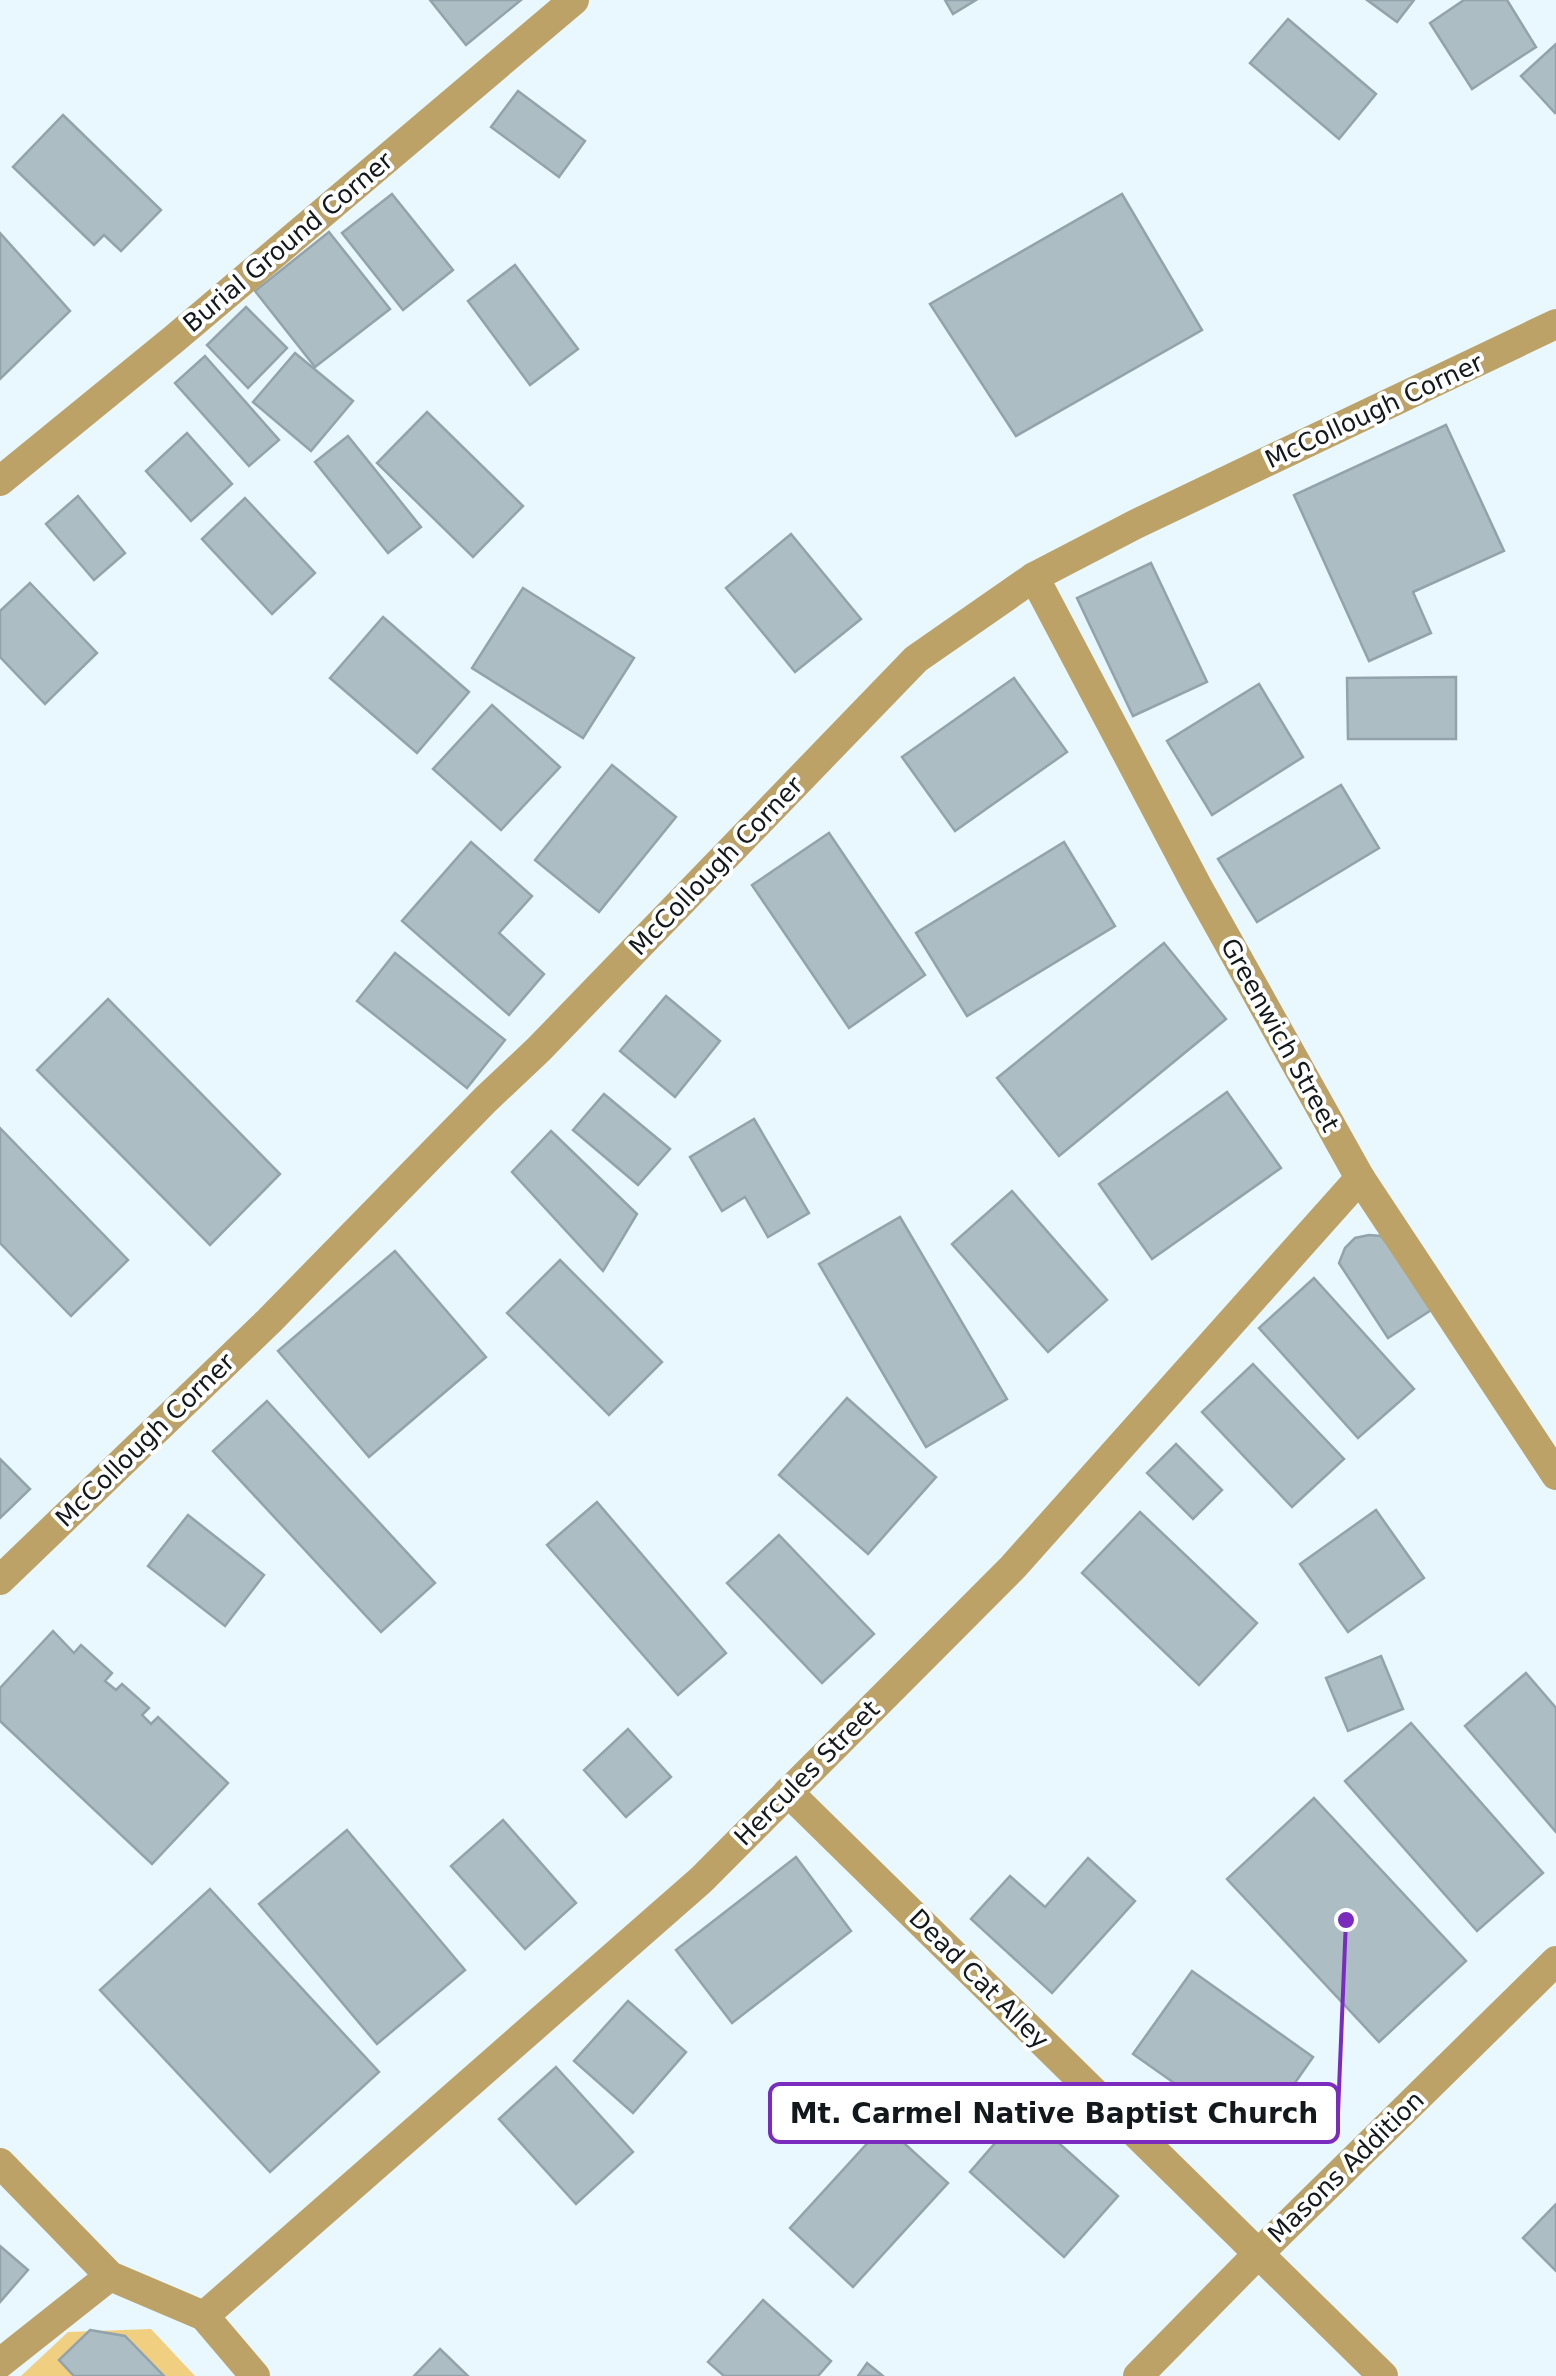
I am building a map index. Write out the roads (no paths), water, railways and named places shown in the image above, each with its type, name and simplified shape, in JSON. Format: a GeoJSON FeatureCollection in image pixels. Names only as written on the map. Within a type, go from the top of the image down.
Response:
{"type":"FeatureCollection","features":[{"type":"Feature","properties":{"kind":"street","name":"Burial Ground Corner"},"geometry":{"type":"LineString","coordinates":[[0,482],[174,340],[574,0]]}},
{"type":"Feature","properties":{"kind":"street","name":"McCollough Corner"},"geometry":{"type":"LineString","coordinates":[[0,1580],[270,1322],[916,659],[1034,578],[1136,524],[1556,324]]}},
{"type":"Feature","properties":{"kind":"street","name":"Greenwich Street"},"geometry":{"type":"LineString","coordinates":[[1034,578],[1197,886],[1360,1178],[1556,1475]]}},
{"type":"Feature","properties":{"kind":"street","name":"Hercules Street"},"geometry":{"type":"LineString","coordinates":[[204,2316],[701,1880],[1012,1567],[1360,1178]]}},
{"type":"Feature","properties":{"kind":"street","name":"Dead Cat Alley"},"geometry":{"type":"LineString","coordinates":[[788,1792],[1384,2376]]}},
{"type":"Feature","properties":{"kind":"street","name":"Masons Addition"},"geometry":{"type":"LineString","coordinates":[[1138,2376],[1556,1961]]}},
{"type":"Feature","properties":{"kind":"street"},"geometry":{"type":"LineString","coordinates":[[0,2162],[110,2276],[204,2316],[254,2376]]}},
{"type":"Feature","properties":{"kind":"street"},"geometry":{"type":"LineString","coordinates":[[0,2363],[110,2276]]}},
{"type":"Feature","properties":{"kind":"place","name":"Mt. Carmel Native Baptist Church"},"geometry":{"type":"Point","coordinates":[1346,1920]}}]}
